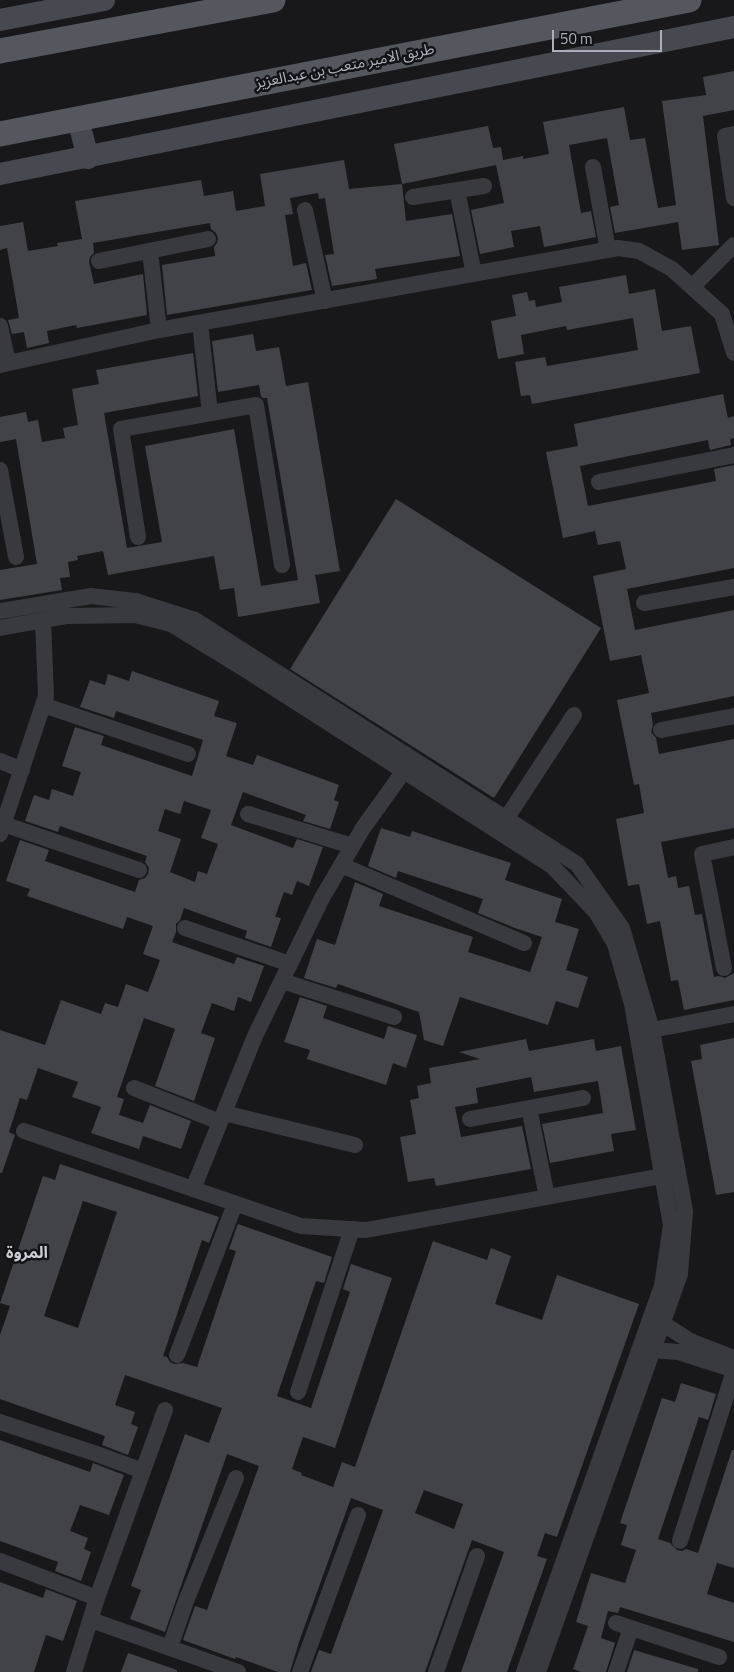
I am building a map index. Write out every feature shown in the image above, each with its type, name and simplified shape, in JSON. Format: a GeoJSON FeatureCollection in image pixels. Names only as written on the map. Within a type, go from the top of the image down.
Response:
{"type":"FeatureCollection","features":[{"type":"Feature","properties":{"kind":"main road"},"geometry":{"type":"LineString","coordinates":[[0,51],[274,0]]}},
{"type":"Feature","properties":{"kind":"main road","name":"طريق الامير متعب بن عبدالعزيز"},"geometry":{"type":"LineString","coordinates":[[0,134],[690,0]]}},
{"type":"Feature","properties":{"kind":"street"},"geometry":{"type":"LineString","coordinates":[[0,20],[104,0]]}},
{"type":"Feature","properties":{"kind":"street"},"geometry":{"type":"LineString","coordinates":[[55,10],[63,39]]}},
{"type":"Feature","properties":{"kind":"street"},"geometry":{"type":"LineString","coordinates":[[0,174],[88,158],[734,27]]}},
{"type":"Feature","properties":{"kind":"street"},"geometry":{"type":"LineString","coordinates":[[78,119],[88,158]]}},
{"type":"Feature","properties":{"kind":"street"},"geometry":{"type":"LineString","coordinates":[[734,134],[725,136],[734,198]]}},
{"type":"Feature","properties":{"kind":"street"},"geometry":{"type":"LineString","coordinates":[[593,167],[608,250]]}},
{"type":"Feature","properties":{"kind":"street"},"geometry":{"type":"LineString","coordinates":[[413,197],[484,186]]}},
{"type":"Feature","properties":{"kind":"street"},"geometry":{"type":"LineString","coordinates":[[457,190],[474,274]]}},
{"type":"Feature","properties":{"kind":"street"},"geometry":{"type":"LineString","coordinates":[[305,210],[325,301]]}},
{"type":"Feature","properties":{"kind":"street"},"geometry":{"type":"LineString","coordinates":[[99,261],[208,239]]}},
{"type":"Feature","properties":{"kind":"street"},"geometry":{"type":"LineString","coordinates":[[692,287],[734,245]]}},
{"type":"Feature","properties":{"kind":"street"},"geometry":{"type":"LineString","coordinates":[[0,326],[4,364],[159,330],[618,248],[639,251],[672,269],[722,314],[734,353]]}},
{"type":"Feature","properties":{"kind":"street"},"geometry":{"type":"LineString","coordinates":[[150,251],[159,330]]}},
{"type":"Feature","properties":{"kind":"street"},"geometry":{"type":"LineString","coordinates":[[200,323],[210,413]]}},
{"type":"Feature","properties":{"kind":"street"},"geometry":{"type":"LineString","coordinates":[[138,537],[121,429],[256,405],[282,565]]}},
{"type":"Feature","properties":{"kind":"street"},"geometry":{"type":"LineString","coordinates":[[599,482],[734,454]]}},
{"type":"Feature","properties":{"kind":"street"},"geometry":{"type":"LineString","coordinates":[[0,470],[2,497],[16,557]]}},
{"type":"Feature","properties":{"kind":"street"},"geometry":{"type":"LineString","coordinates":[[644,603],[734,586]]}},
{"type":"Feature","properties":{"kind":"street"},"geometry":{"type":"LineString","coordinates":[[0,611],[91,596],[135,601],[195,620],[577,864],[622,928],[652,1030],[685,1211],[680,1274],[538,1672]]}},
{"type":"Feature","properties":{"kind":"street"},"geometry":{"type":"LineString","coordinates":[[0,628],[67,616],[135,615],[171,624],[552,866],[596,912],[615,944],[632,1004],[671,1225],[662,1286],[524,1672]]}},
{"type":"Feature","properties":{"kind":"street"},"geometry":{"type":"LineString","coordinates":[[43,620],[46,696],[2,829],[139,870]]}},
{"type":"Feature","properties":{"kind":"street"},"geometry":{"type":"LineString","coordinates":[[43,705],[188,754]]}},
{"type":"Feature","properties":{"kind":"street"},"geometry":{"type":"LineString","coordinates":[[506,819],[574,715]]}},
{"type":"Feature","properties":{"kind":"street"},"geometry":{"type":"LineString","coordinates":[[660,730],[734,716]]}},
{"type":"Feature","properties":{"kind":"street"},"geometry":{"type":"LineString","coordinates":[[0,761],[22,770]]}},
{"type":"Feature","properties":{"kind":"street"},"geometry":{"type":"LineString","coordinates":[[193,1189],[255,1036],[322,898],[362,828],[404,771]]}},
{"type":"Feature","properties":{"kind":"street"},"geometry":{"type":"LineString","coordinates":[[248,814],[352,846]]}},
{"type":"Feature","properties":{"kind":"street"},"geometry":{"type":"LineString","coordinates":[[724,968],[702,854],[734,847]]}},
{"type":"Feature","properties":{"kind":"street"},"geometry":{"type":"LineString","coordinates":[[341,865],[524,943]]}},
{"type":"Feature","properties":{"kind":"street"},"geometry":{"type":"LineString","coordinates":[[185,928],[290,964]]}},
{"type":"Feature","properties":{"kind":"street"},"geometry":{"type":"LineString","coordinates":[[282,981],[394,1017]]}},
{"type":"Feature","properties":{"kind":"street"},"geometry":{"type":"LineString","coordinates":[[652,1030],[734,1014]]}},
{"type":"Feature","properties":{"kind":"street"},"geometry":{"type":"LineString","coordinates":[[134,1088],[222,1118],[355,1145]]}},
{"type":"Feature","properties":{"kind":"street"},"geometry":{"type":"LineString","coordinates":[[470,1119],[583,1098]]}},
{"type":"Feature","properties":{"kind":"street"},"geometry":{"type":"LineString","coordinates":[[529,1108],[547,1197]]}},
{"type":"Feature","properties":{"kind":"street"},"geometry":{"type":"LineString","coordinates":[[24,1131],[301,1226],[366,1230],[662,1176]]}},
{"type":"Feature","properties":{"kind":"street"},"geometry":{"type":"LineString","coordinates":[[177,1355],[235,1204]]}},
{"type":"Feature","properties":{"kind":"street"},"geometry":{"type":"LineString","coordinates":[[298,1392],[352,1229]]}},
{"type":"Feature","properties":{"kind":"street"},"geometry":{"type":"LineString","coordinates":[[662,1323],[690,1341],[734,1358]]}},
{"type":"Feature","properties":{"kind":"street"},"geometry":{"type":"LineString","coordinates":[[653,1350],[678,1352],[734,1370],[680,1542]]}},
{"type":"Feature","properties":{"kind":"street"},"geometry":{"type":"LineString","coordinates":[[74,1672],[97,1598],[165,1410]]}},
{"type":"Feature","properties":{"kind":"street"},"geometry":{"type":"LineString","coordinates":[[0,1422],[143,1471]]}},
{"type":"Feature","properties":{"kind":"street"},"geometry":{"type":"LineString","coordinates":[[170,1647],[186,1601],[236,1478]]}},
{"type":"Feature","properties":{"kind":"street"},"geometry":{"type":"LineString","coordinates":[[300,1672],[358,1515]]}},
{"type":"Feature","properties":{"kind":"street"},"geometry":{"type":"LineString","coordinates":[[436,1672],[477,1556]]}},
{"type":"Feature","properties":{"kind":"street"},"geometry":{"type":"LineString","coordinates":[[0,1561],[97,1598]]}},
{"type":"Feature","properties":{"kind":"street"},"geometry":{"type":"LineString","coordinates":[[91,1620],[170,1647],[202,1666],[238,1672]]}},
{"type":"Feature","properties":{"kind":"street"},"geometry":{"type":"LineString","coordinates":[[616,1672],[624,1626],[719,1657]]}},
{"type":"Feature","properties":{"kind":"building"},"geometry":{"type":"Polygon","coordinates":[[[734,71],[734,110],[703,116],[719,245],[682,250],[678,222],[615,233],[610,207],[619,205],[607,138],[569,145],[581,213],[591,211],[596,237],[544,247],[540,226],[511,231],[514,247],[480,254],[471,210],[504,203],[496,165],[402,184],[394,144],[488,126],[493,148],[501,147],[503,160],[523,156],[523,159],[549,154],[543,122],[624,107],[630,140],[645,138],[658,208],[676,205],[662,101],[706,95],[703,77],[734,71]]]}},
{"type":"Feature","properties":{"kind":"building"},"geometry":{"type":"Polygon","coordinates":[[[344,160],[349,189],[402,184],[406,221],[452,214],[460,256],[375,269],[377,279],[332,286],[325,255],[334,254],[325,198],[319,199],[318,193],[290,198],[293,214],[285,215],[293,266],[306,263],[312,290],[167,315],[162,265],[215,256],[214,247],[218,238],[211,229],[210,223],[93,243],[94,253],[90,257],[89,262],[94,284],[143,274],[147,315],[77,328],[76,325],[47,331],[49,343],[27,348],[24,332],[12,334],[8,320],[19,318],[7,248],[0,250],[0,226],[23,222],[28,251],[58,246],[57,243],[82,239],[75,201],[201,180],[204,196],[233,191],[236,211],[265,206],[260,174],[344,160]]]}},
{"type":"Feature","properties":{"kind":"building"},"geometry":{"type":"Polygon","coordinates":[[[626,275],[629,294],[655,289],[662,331],[691,326],[700,373],[532,404],[530,395],[521,396],[515,362],[545,357],[547,366],[638,350],[633,318],[567,330],[566,326],[521,335],[524,354],[498,359],[491,321],[516,316],[512,295],[527,292],[529,301],[535,300],[536,307],[562,302],[559,287],[626,275]]]}},
{"type":"Feature","properties":{"kind":"building"},"geometry":{"type":"Polygon","coordinates":[[[253,334],[256,351],[279,347],[286,386],[308,382],[340,571],[315,575],[320,603],[238,617],[234,588],[220,590],[214,556],[108,575],[103,551],[77,556],[78,560],[68,562],[70,577],[60,578],[62,590],[0,600],[0,570],[37,564],[16,439],[0,442],[0,417],[26,412],[28,422],[38,420],[42,442],[65,438],[63,428],[78,425],[72,389],[99,384],[96,370],[193,353],[198,396],[104,413],[127,548],[162,542],[145,446],[234,429],[261,586],[298,580],[267,398],[261,396],[259,385],[218,392],[212,341],[253,334]]]}},
{"type":"Feature","properties":{"kind":"building"},"geometry":{"type":"Polygon","coordinates":[[[723,394],[728,418],[734,416],[734,438],[730,439],[731,445],[710,450],[708,440],[580,466],[588,506],[716,481],[714,469],[734,465],[734,568],[627,589],[635,630],[734,610],[734,696],[651,713],[653,725],[651,732],[656,738],[659,754],[734,739],[734,828],[661,842],[668,878],[676,876],[678,888],[689,886],[695,915],[702,914],[714,977],[725,978],[734,973],[734,1000],[684,1010],[678,980],[671,981],[660,921],[647,924],[639,884],[628,886],[616,819],[644,813],[639,784],[634,785],[617,700],[649,693],[641,655],[610,661],[593,576],[626,569],[620,541],[598,545],[595,531],[563,538],[546,452],[578,446],[574,424],[723,394]]]}},
{"type":"Feature","properties":{"kind":"building"},"geometry":{"type":"Polygon","coordinates":[[[396,499],[601,628],[494,798],[290,669],[396,499]]]}},
{"type":"Feature","properties":{"kind":"building"},"geometry":{"type":"Polygon","coordinates":[[[132,671],[219,701],[214,716],[237,723],[226,756],[253,765],[257,755],[339,785],[334,800],[339,802],[330,829],[303,821],[306,815],[243,792],[231,825],[293,848],[297,839],[323,847],[309,886],[297,881],[292,895],[284,892],[275,917],[281,918],[271,947],[245,938],[247,931],[184,908],[180,920],[176,924],[176,932],[172,942],[234,964],[237,957],[264,966],[251,1002],[238,997],[234,1011],[212,1003],[201,1033],[215,1038],[194,1101],[155,1086],[175,1029],[144,1018],[117,1097],[124,1099],[119,1115],[143,1123],[150,1105],[191,1121],[181,1149],[143,1136],[139,1149],[91,1133],[101,1107],[72,1097],[78,1082],[38,1068],[27,1100],[20,1098],[9,1132],[15,1135],[2,1173],[0,1173],[0,1030],[45,1045],[61,1000],[101,1014],[105,1003],[118,1007],[126,984],[148,992],[160,960],[143,954],[153,926],[127,917],[123,929],[27,896],[30,889],[6,881],[20,840],[49,850],[45,861],[135,892],[139,880],[145,878],[148,874],[149,868],[145,862],[147,856],[60,826],[58,832],[25,821],[34,795],[49,800],[52,789],[73,796],[81,772],[62,766],[75,727],[104,736],[101,745],[192,776],[203,740],[116,711],[114,718],[80,707],[90,680],[105,685],[108,674],[129,681],[132,671]],[[184,801],[180,814],[165,809],[158,831],[181,839],[170,872],[195,882],[198,871],[207,874],[218,844],[201,838],[211,810],[184,801]]]}},
{"type":"Feature","properties":{"kind":"building"},"geometry":{"type":"Polygon","coordinates":[[[381,828],[410,837],[412,831],[511,863],[505,880],[562,899],[555,922],[579,929],[566,970],[588,977],[578,1008],[556,1001],[548,1025],[460,997],[443,1046],[424,1040],[419,1012],[338,984],[336,988],[304,978],[317,939],[335,945],[355,882],[383,894],[379,906],[473,937],[468,952],[530,972],[542,937],[478,913],[483,899],[398,871],[396,878],[368,866],[381,828]]]}},
{"type":"Feature","properties":{"kind":"building"},"geometry":{"type":"Polygon","coordinates":[[[300,997],[327,1006],[323,1018],[384,1039],[388,1026],[417,1035],[406,1068],[393,1063],[386,1085],[307,1059],[310,1050],[284,1042],[300,997]]]}},
{"type":"Feature","properties":{"kind":"building"},"geometry":{"type":"Polygon","coordinates":[[[734,1038],[734,1192],[716,1195],[691,1061],[702,1059],[700,1045],[734,1038]]]}},
{"type":"Feature","properties":{"kind":"building"},"geometry":{"type":"Polygon","coordinates":[[[526,1039],[529,1051],[594,1039],[596,1051],[621,1046],[636,1130],[611,1134],[614,1151],[550,1163],[542,1124],[603,1113],[598,1081],[534,1092],[531,1077],[476,1088],[478,1103],[455,1107],[461,1137],[522,1126],[531,1169],[436,1186],[434,1178],[408,1182],[400,1137],[416,1134],[410,1100],[419,1098],[417,1086],[431,1083],[429,1068],[480,1059],[459,1052],[526,1039]]]}},
{"type":"Feature","properties":{"kind":"building"},"geometry":{"type":"Polygon","coordinates":[[[60,1164],[219,1217],[209,1243],[202,1240],[163,1356],[167,1357],[174,1364],[183,1363],[197,1367],[236,1251],[229,1249],[238,1224],[332,1257],[324,1283],[316,1281],[277,1396],[311,1408],[350,1292],[343,1289],[351,1264],[392,1278],[335,1448],[303,1437],[292,1469],[302,1473],[301,1475],[333,1487],[342,1462],[355,1467],[433,1241],[487,1260],[491,1248],[511,1256],[495,1304],[542,1320],[557,1275],[639,1304],[557,1537],[545,1533],[537,1556],[547,1559],[507,1672],[461,1672],[504,1552],[472,1540],[425,1672],[311,1672],[319,1650],[331,1654],[383,1510],[351,1498],[290,1672],[278,1672],[183,1640],[195,1606],[207,1610],[259,1466],[227,1454],[165,1632],[130,1619],[141,1590],[131,1586],[185,1434],[209,1443],[222,1408],[125,1375],[115,1405],[135,1412],[131,1424],[138,1427],[128,1455],[102,1445],[105,1436],[0,1399],[0,1335],[10,1306],[0,1303],[43,1176],[55,1180],[60,1164]],[[83,1201],[44,1316],[78,1328],[117,1212],[83,1201]],[[424,1490],[415,1513],[454,1529],[463,1504],[424,1490]]]}},
{"type":"Feature","properties":{"kind":"building"},"geometry":{"type":"Polygon","coordinates":[[[681,1383],[716,1394],[708,1420],[699,1417],[658,1539],[670,1543],[677,1550],[682,1551],[686,1549],[698,1553],[732,1450],[734,1450],[734,1568],[717,1563],[707,1594],[734,1603],[734,1642],[620,1607],[618,1613],[608,1611],[601,1638],[615,1643],[606,1672],[581,1672],[573,1669],[588,1626],[576,1622],[591,1573],[625,1583],[636,1550],[621,1545],[627,1525],[620,1523],[662,1398],[675,1402],[681,1383]]]}},
{"type":"Feature","properties":{"kind":"building"},"geometry":{"type":"Polygon","coordinates":[[[0,1440],[90,1472],[93,1463],[124,1475],[109,1515],[80,1505],[70,1531],[88,1538],[84,1549],[91,1552],[81,1581],[55,1571],[58,1562],[0,1541],[0,1440]]]}},
{"type":"Feature","properties":{"kind":"building"},"geometry":{"type":"Polygon","coordinates":[[[0,1582],[43,1598],[46,1589],[77,1601],[63,1641],[46,1635],[34,1672],[0,1672],[0,1582]]]}},
{"type":"Feature","properties":{"kind":"building"},"geometry":{"type":"Polygon","coordinates":[[[634,1650],[698,1669],[698,1672],[627,1672],[634,1650]]]}},
{"type":"Feature","properties":{"kind":"building"},"geometry":{"type":"Polygon","coordinates":[[[128,1653],[177,1670],[177,1672],[121,1672],[128,1653]]]}},
{"type":"Feature","properties":{"kind":"district","name":"المروة"},"geometry":{"type":"Point","coordinates":[27,1254]}}]}
